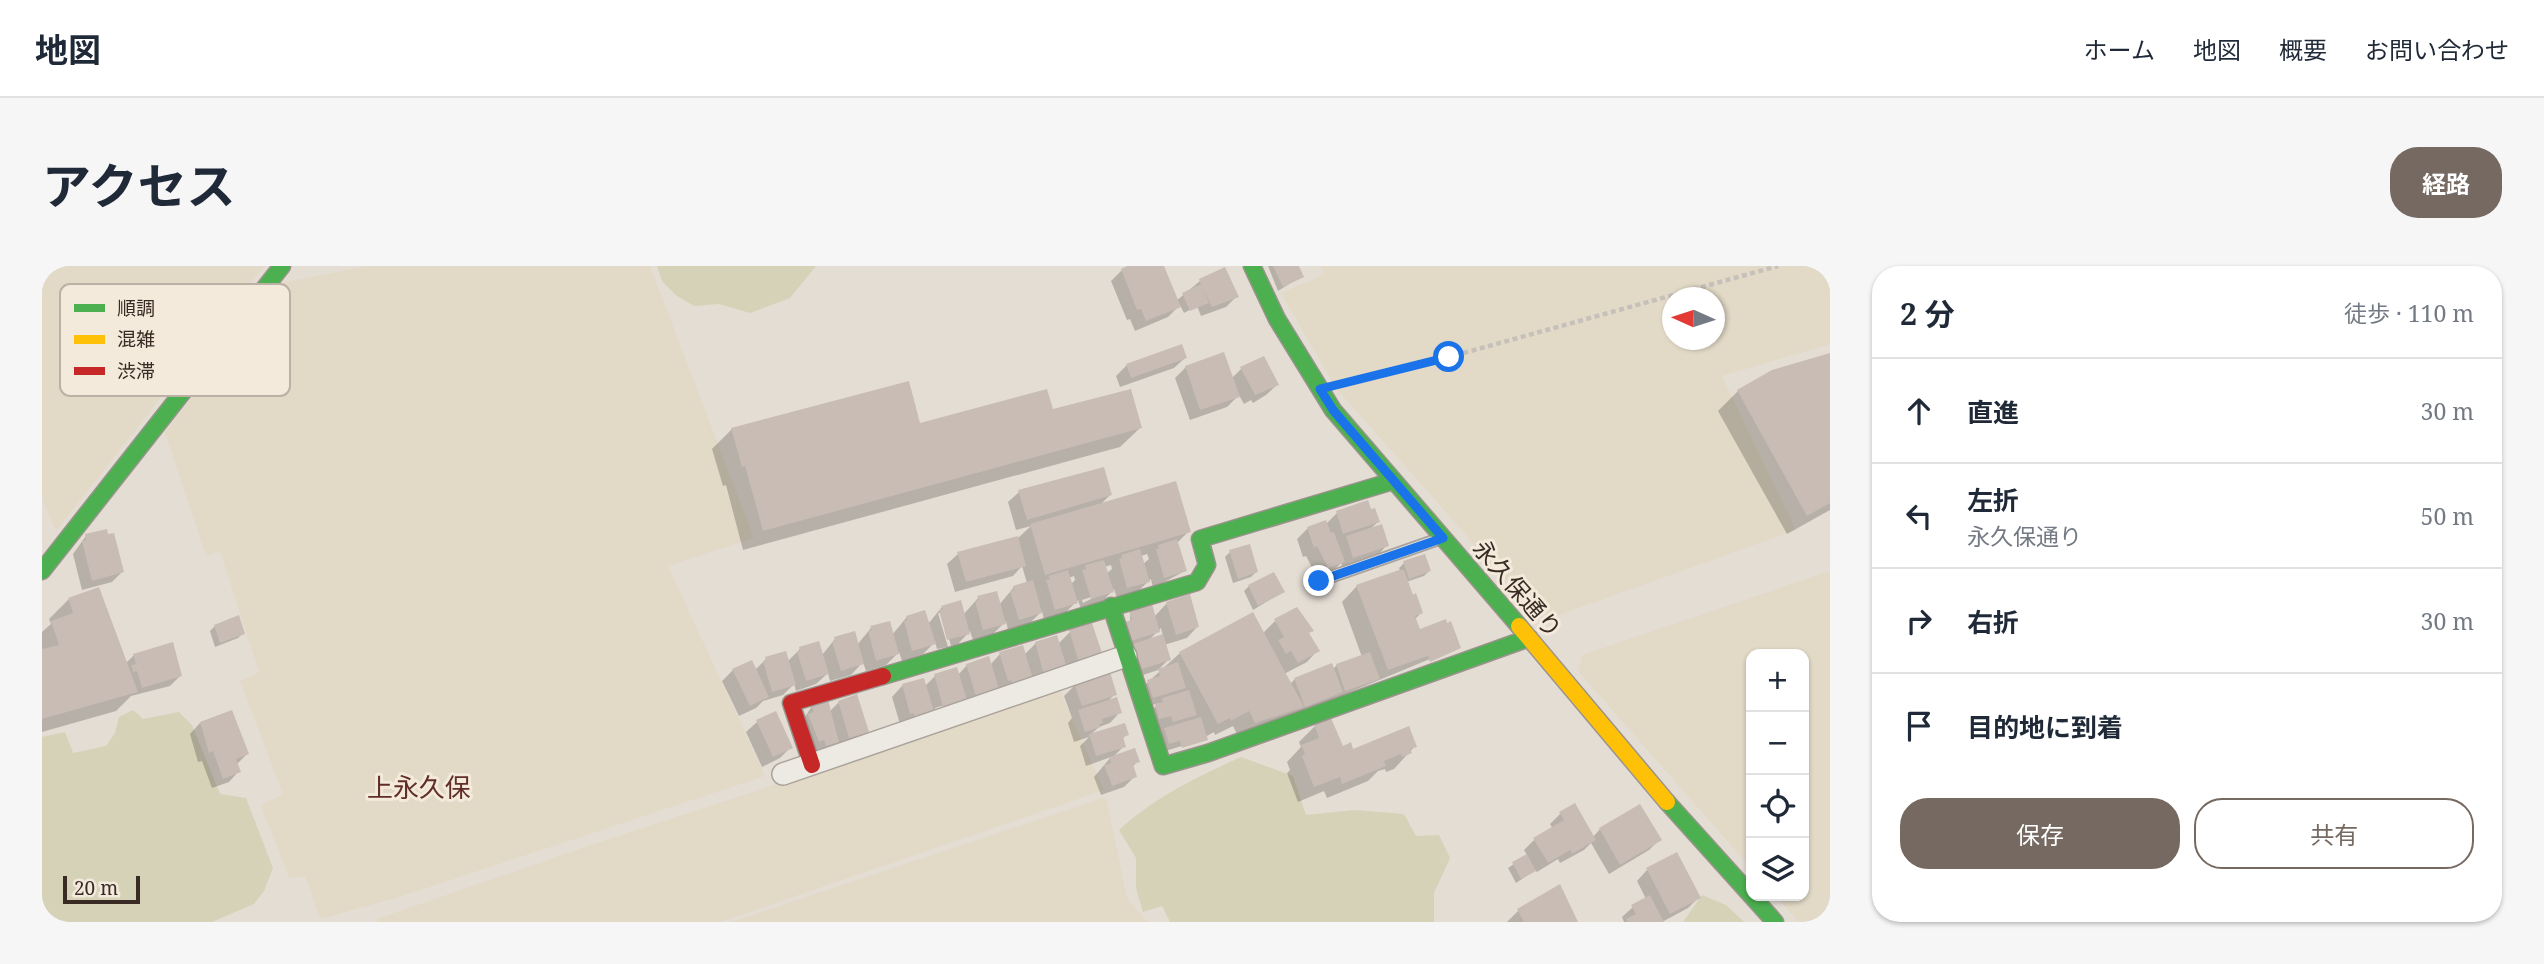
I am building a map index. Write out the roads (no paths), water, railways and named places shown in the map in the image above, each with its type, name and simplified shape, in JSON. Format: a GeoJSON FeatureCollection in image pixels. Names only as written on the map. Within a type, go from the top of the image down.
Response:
{"type":"FeatureCollection","features":[{"type":"Feature","properties":{"kind":"street"},"geometry":{"type":"LineString","coordinates":[[268,284],[282,266]]}},
{"type":"Feature","properties":{"kind":"street","name":"永久保通り"},"geometry":{"type":"LineString","coordinates":[[1252,266],[1276,319],[1333,410],[1640,772],[1775,922]]}},
{"type":"Feature","properties":{"kind":"street"},"geometry":{"type":"LineString","coordinates":[[42,571],[180,396]]}},
{"type":"Feature","properties":{"kind":"street"},"geometry":{"type":"LineString","coordinates":[[812,765],[791,703],[1197,582],[1207,565],[1200,539],[1393,481]]}},
{"type":"Feature","properties":{"kind":"street"},"geometry":{"type":"LineString","coordinates":[[1111,606],[1163,766],[1208,753],[1529,638]]}},
{"type":"Feature","properties":{"kind":"street"},"geometry":{"type":"LineString","coordinates":[[783,774],[1126,656]]}},
{"type":"Feature","properties":{"kind":"lane"},"geometry":{"type":"LineString","coordinates":[[1319,581],[1443,538]]}},
{"type":"Feature","properties":{"kind":"district","name":"上永久保"},"geometry":{"type":"Point","coordinates":[419,788]}}]}
